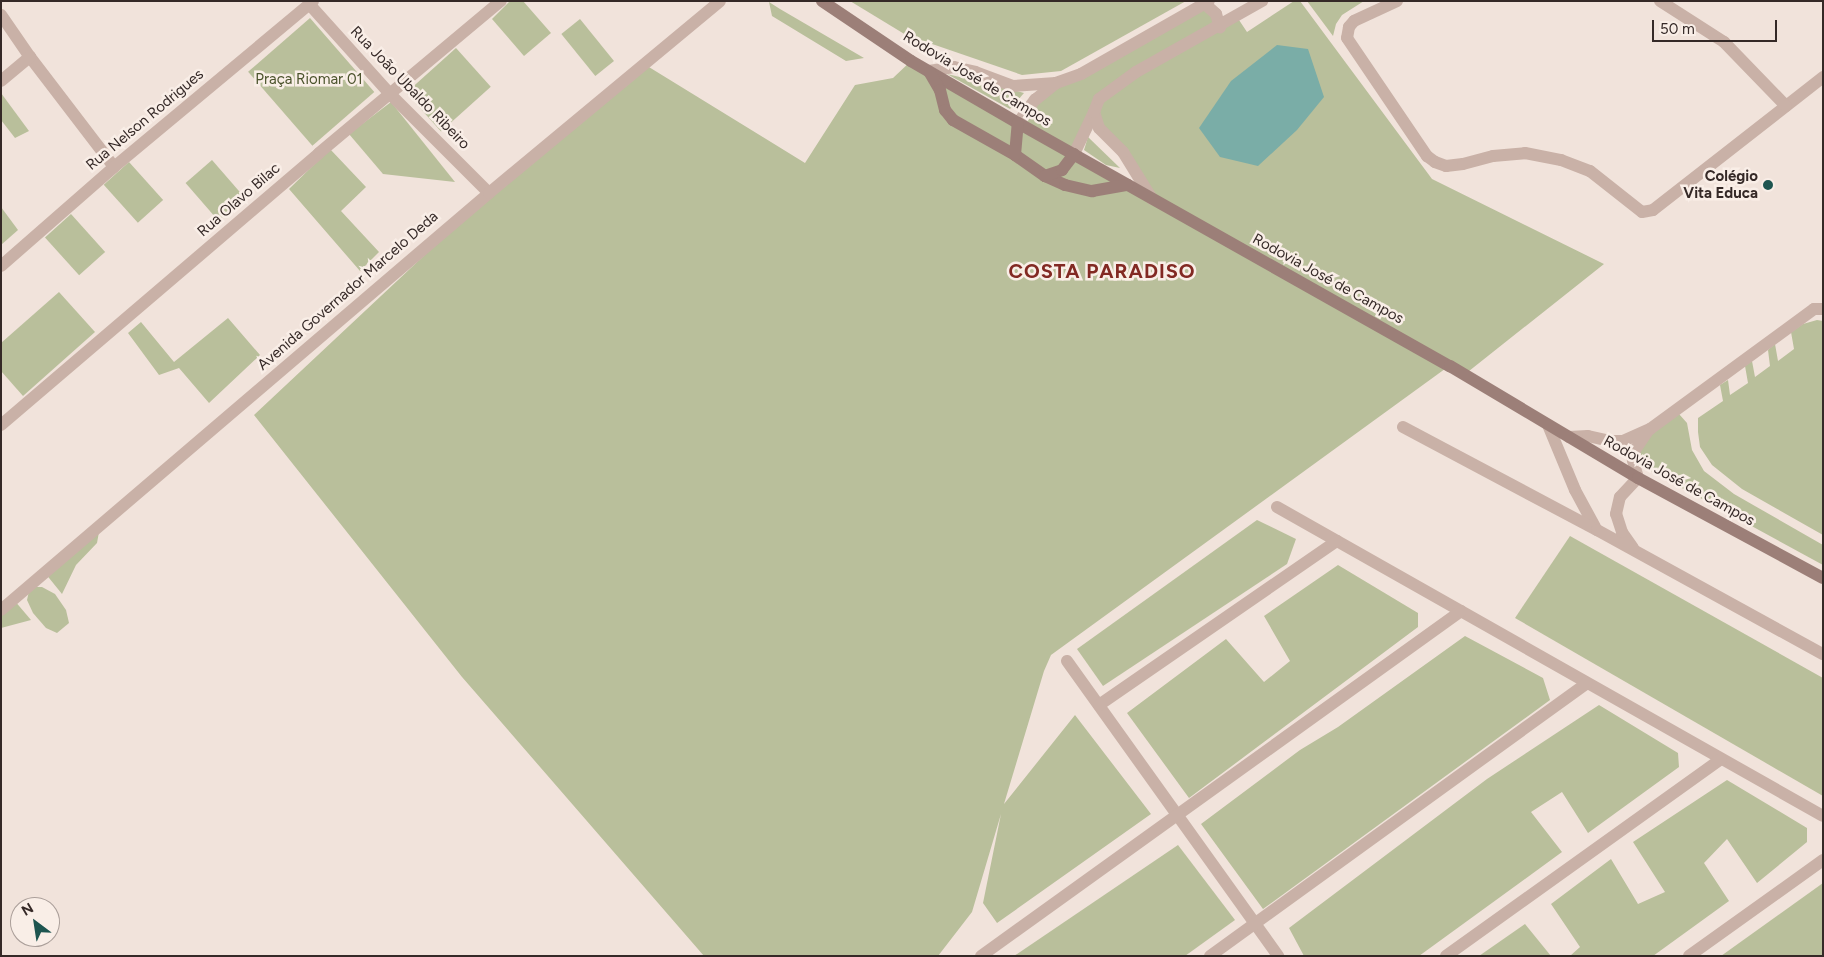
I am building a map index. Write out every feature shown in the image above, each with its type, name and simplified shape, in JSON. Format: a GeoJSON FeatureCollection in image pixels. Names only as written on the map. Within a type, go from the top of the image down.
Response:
{"type":"FeatureCollection","features":[{"type":"Feature","properties":{"kind":"main road","name":"Rodovia José de Campos"},"geometry":{"type":"LineString","coordinates":[[822,1],[929,71],[1018,123],[1450,366],[1638,478],[1823,578]]}},
{"type":"Feature","properties":{"kind":"main road"},"geometry":{"type":"LineString","coordinates":[[929,71],[940,90],[945,110],[952,120],[1015,155],[1045,176],[1065,186],[1092,191],[1127,185]]}},
{"type":"Feature","properties":{"kind":"main road"},"geometry":{"type":"LineString","coordinates":[[1015,155],[1018,123]]}},
{"type":"Feature","properties":{"kind":"main road"},"geometry":{"type":"LineString","coordinates":[[1045,176],[1062,170],[1074,154]]}},
{"type":"Feature","properties":{"kind":"street","name":"Rua Olavo Bilac"},"geometry":{"type":"LineString","coordinates":[[1,426],[319,153],[501,1]]}},
{"type":"Feature","properties":{"kind":"street","name":"Avenida Governador Marcelo Deda"},"geometry":{"type":"LineString","coordinates":[[1,610],[488,192],[720,1]]}},
{"type":"Feature","properties":{"kind":"street"},"geometry":{"type":"LineString","coordinates":[[1074,154],[1099,99],[1114,86],[1220,27],[1262,1]]}},
{"type":"Feature","properties":{"kind":"street"},"geometry":{"type":"LineString","coordinates":[[1397,1],[1354,22],[1349,27],[1347,38],[1421,149],[1435,162],[1446,166],[1463,164],[1493,156],[1525,153],[1561,160],[1590,171],[1642,212],[1648,212],[1823,77]]}},
{"type":"Feature","properties":{"kind":"street"},"geometry":{"type":"LineString","coordinates":[[1660,1],[1724,42],[1786,106]]}},
{"type":"Feature","properties":{"kind":"street"},"geometry":{"type":"LineString","coordinates":[[929,71],[954,67],[975,72],[1013,86],[1056,83],[1081,74],[1207,2],[1216,14],[1220,27]]}},
{"type":"Feature","properties":{"kind":"street","name":"Rua João Ubaldo Ribeiro"},"geometry":{"type":"LineString","coordinates":[[312,3],[390,94],[488,192]]}},
{"type":"Feature","properties":{"kind":"street","name":"Rua Nelson Rodrigues"},"geometry":{"type":"LineString","coordinates":[[1,266],[114,167],[312,3]]}},
{"type":"Feature","properties":{"kind":"street"},"geometry":{"type":"LineString","coordinates":[[1,15],[30,57],[114,167]]}},
{"type":"Feature","properties":{"kind":"street"},"geometry":{"type":"LineString","coordinates":[[1,81],[30,57]]}},
{"type":"Feature","properties":{"kind":"street"},"geometry":{"type":"LineString","coordinates":[[1018,123],[1035,100],[1056,83]]}},
{"type":"Feature","properties":{"kind":"street"},"geometry":{"type":"LineString","coordinates":[[1094,112],[1099,128],[1123,152],[1152,199]]}},
{"type":"Feature","properties":{"kind":"street"},"geometry":{"type":"LineString","coordinates":[[1568,437],[1588,436],[1610,441],[1623,441],[1650,429],[1820,307]]}},
{"type":"Feature","properties":{"kind":"street"},"geometry":{"type":"LineString","coordinates":[[1548,425],[1575,490],[1597,530]]}},
{"type":"Feature","properties":{"kind":"street"},"geometry":{"type":"LineString","coordinates":[[1403,427],[1557,508],[1823,654]]}},
{"type":"Feature","properties":{"kind":"street"},"geometry":{"type":"LineString","coordinates":[[1635,551],[1622,532],[1616,514],[1620,497],[1638,478],[1633,460],[1635,450],[1650,429]]}},
{"type":"Feature","properties":{"kind":"street"},"geometry":{"type":"LineString","coordinates":[[1557,508],[1571,498],[1575,490]]}},
{"type":"Feature","properties":{"kind":"street"},"geometry":{"type":"LineString","coordinates":[[1277,507],[1823,816]]}},
{"type":"Feature","properties":{"kind":"street"},"geometry":{"type":"LineString","coordinates":[[1099,705],[1337,541]]}},
{"type":"Feature","properties":{"kind":"street"},"geometry":{"type":"LineString","coordinates":[[981,956],[1461,611]]}},
{"type":"Feature","properties":{"kind":"street"},"geometry":{"type":"LineString","coordinates":[[1067,661],[1278,956]]}},
{"type":"Feature","properties":{"kind":"street"},"geometry":{"type":"LineString","coordinates":[[1210,956],[1587,683]]}},
{"type":"Feature","properties":{"kind":"street"},"geometry":{"type":"LineString","coordinates":[[1446,956],[1721,759]]}},
{"type":"Feature","properties":{"kind":"street"},"geometry":{"type":"LineString","coordinates":[[1689,956],[1823,860]]}},
{"type":"Feature","properties":{"kind":"green space"},"geometry":{"type":"Polygon","coordinates":[[[510,1],[523,1],[551,33],[524,56],[492,19],[510,1]]]}},
{"type":"Feature","properties":{"kind":"green space"},"geometry":{"type":"Polygon","coordinates":[[[850,1],[1186,1],[1061,71],[1022,75],[906,35],[850,1]]]}},
{"type":"Feature","properties":{"kind":"green space"},"geometry":{"type":"Polygon","coordinates":[[[1294,1],[1300,1],[1432,179],[1604,264],[1464,375],[1449,366],[1051,655],[1044,671],[1004,804],[1075,715],[1151,814],[997,923],[983,903],[1001,814],[972,912],[938,956],[704,956],[462,677],[254,415],[509,176],[644,64],[805,163],[855,85],[893,78],[911,61],[1018,123],[1035,100],[1205,4],[1218,18],[1237,17],[1247,32],[1294,1]],[[1094,113],[1074,155],[1151,198],[1094,113]]]}},
{"type":"Feature","properties":{"kind":"green space"},"geometry":{"type":"Polygon","coordinates":[[[1307,1],[1364,1],[1342,15],[1336,24],[1333,36],[1307,1]]]}},
{"type":"Feature","properties":{"kind":"green space"},"geometry":{"type":"Polygon","coordinates":[[[769,2],[864,58],[846,61],[772,16],[769,2]]]}},
{"type":"Feature","properties":{"kind":"green space","name":"Praça Riomar 01"},"geometry":{"type":"Polygon","coordinates":[[[310,18],[374,92],[312,146],[248,72],[310,18]]]}},
{"type":"Feature","properties":{"kind":"green space"},"geometry":{"type":"Polygon","coordinates":[[[580,19],[614,61],[595,76],[561,34],[580,19]]]}},
{"type":"Feature","properties":{"kind":"green space"},"geometry":{"type":"Polygon","coordinates":[[[456,48],[491,87],[441,131],[406,93],[456,48]]]}},
{"type":"Feature","properties":{"kind":"green space"},"geometry":{"type":"Polygon","coordinates":[[[947,74],[998,86],[1024,93],[1010,109],[947,74]]]}},
{"type":"Feature","properties":{"kind":"green space"},"geometry":{"type":"Polygon","coordinates":[[[1,93],[29,131],[15,138],[1,120],[1,93]]]}},
{"type":"Feature","properties":{"kind":"green space"},"geometry":{"type":"Polygon","coordinates":[[[391,102],[455,182],[383,174],[349,134],[391,102]]]}},
{"type":"Feature","properties":{"kind":"green space"},"geometry":{"type":"Polygon","coordinates":[[[1088,137],[1120,168],[1106,165],[1084,150],[1088,137]]]}},
{"type":"Feature","properties":{"kind":"green space"},"geometry":{"type":"Polygon","coordinates":[[[330,149],[366,187],[341,211],[379,252],[360,271],[289,189],[330,149]]]}},
{"type":"Feature","properties":{"kind":"green space"},"geometry":{"type":"Polygon","coordinates":[[[212,160],[245,198],[218,221],[186,183],[212,160]]]}},
{"type":"Feature","properties":{"kind":"green space"},"geometry":{"type":"Polygon","coordinates":[[[129,162],[163,200],[138,223],[104,185],[129,162]]]}},
{"type":"Feature","properties":{"kind":"green space"},"geometry":{"type":"Polygon","coordinates":[[[1,207],[18,230],[1,245],[1,207]]]}},
{"type":"Feature","properties":{"kind":"green space"},"geometry":{"type":"Polygon","coordinates":[[[71,214],[105,252],[79,275],[45,237],[71,214]]]}},
{"type":"Feature","properties":{"kind":"green space"},"geometry":{"type":"Polygon","coordinates":[[[59,292],[95,332],[23,396],[1,371],[1,343],[59,292]]]}},
{"type":"Feature","properties":{"kind":"green space"},"geometry":{"type":"Polygon","coordinates":[[[228,318],[260,355],[209,403],[179,368],[159,375],[128,333],[141,322],[174,362],[228,318]]]}},
{"type":"Feature","properties":{"kind":"green space"},"geometry":{"type":"Polygon","coordinates":[[[1817,320],[1823,321],[1823,535],[1742,489],[1712,465],[1700,447],[1698,432],[1698,418],[1723,401],[1720,385],[1728,380],[1730,395],[1748,383],[1745,366],[1752,361],[1755,377],[1770,366],[1768,350],[1775,344],[1778,361],[1794,349],[1791,332],[1803,324],[1817,320]]]}},
{"type":"Feature","properties":{"kind":"green space"},"geometry":{"type":"Polygon","coordinates":[[[1679,414],[1687,423],[1692,450],[1704,471],[1734,494],[1823,545],[1823,565],[1638,464],[1638,449],[1651,432],[1679,414]]]}},
{"type":"Feature","properties":{"kind":"green space"},"geometry":{"type":"Polygon","coordinates":[[[1257,520],[1296,539],[1287,564],[1103,686],[1077,649],[1257,520]]]}},
{"type":"Feature","properties":{"kind":"green space"},"geometry":{"type":"Polygon","coordinates":[[[99,532],[97,543],[76,565],[62,594],[45,573],[99,532]]]}},
{"type":"Feature","properties":{"kind":"green space"},"geometry":{"type":"Polygon","coordinates":[[[1570,536],[1823,678],[1823,796],[1515,618],[1570,536]]]}},
{"type":"Feature","properties":{"kind":"green space"},"geometry":{"type":"Polygon","coordinates":[[[1338,565],[1418,613],[1418,627],[1189,798],[1127,713],[1226,639],[1264,682],[1290,661],[1264,616],[1338,565]]]}},
{"type":"Feature","properties":{"kind":"green space"},"geometry":{"type":"Polygon","coordinates":[[[30,587],[42,587],[55,594],[66,610],[69,623],[57,633],[46,628],[33,613],[27,600],[30,587]]]}},
{"type":"Feature","properties":{"kind":"green space"},"geometry":{"type":"Polygon","coordinates":[[[14,600],[31,620],[1,628],[1,610],[14,600]]]}},
{"type":"Feature","properties":{"kind":"green space"},"geometry":{"type":"Polygon","coordinates":[[[1465,636],[1543,678],[1550,700],[1263,909],[1201,824],[1300,750],[1338,727],[1465,636]]]}},
{"type":"Feature","properties":{"kind":"green space"},"geometry":{"type":"Polygon","coordinates":[[[1599,705],[1678,753],[1679,767],[1588,833],[1562,792],[1531,812],[1562,852],[1419,956],[1304,956],[1289,928],[1487,779],[1599,705]]]}},
{"type":"Feature","properties":{"kind":"green space"},"geometry":{"type":"Polygon","coordinates":[[[1727,780],[1807,828],[1807,842],[1757,883],[1727,839],[1704,863],[1729,901],[1653,956],[1570,956],[1580,947],[1551,904],[1611,859],[1638,904],[1665,892],[1633,842],[1727,780]]]}},
{"type":"Feature","properties":{"kind":"green space"},"geometry":{"type":"Polygon","coordinates":[[[1178,845],[1235,920],[1185,956],[1014,956],[1178,845]]]}},
{"type":"Feature","properties":{"kind":"green space"},"geometry":{"type":"Polygon","coordinates":[[[1823,883],[1823,956],[1721,956],[1823,883]]]}},
{"type":"Feature","properties":{"kind":"green space"},"geometry":{"type":"Polygon","coordinates":[[[1525,924],[1551,956],[1479,956],[1525,924]]]}},
{"type":"Feature","properties":{"kind":"water"},"geometry":{"type":"Polygon","coordinates":[[[1277,45],[1308,49],[1324,97],[1297,130],[1258,166],[1220,157],[1199,128],[1231,81],[1277,45]]]}},
{"type":"Feature","properties":{"kind":"place","name":"Colégio Vita Educa"},"geometry":{"type":"Point","coordinates":[1768,185]}},
{"type":"Feature","properties":{"kind":"district","name":"COSTA PARADISO"},"geometry":{"type":"Point","coordinates":[1102,271]}}]}
